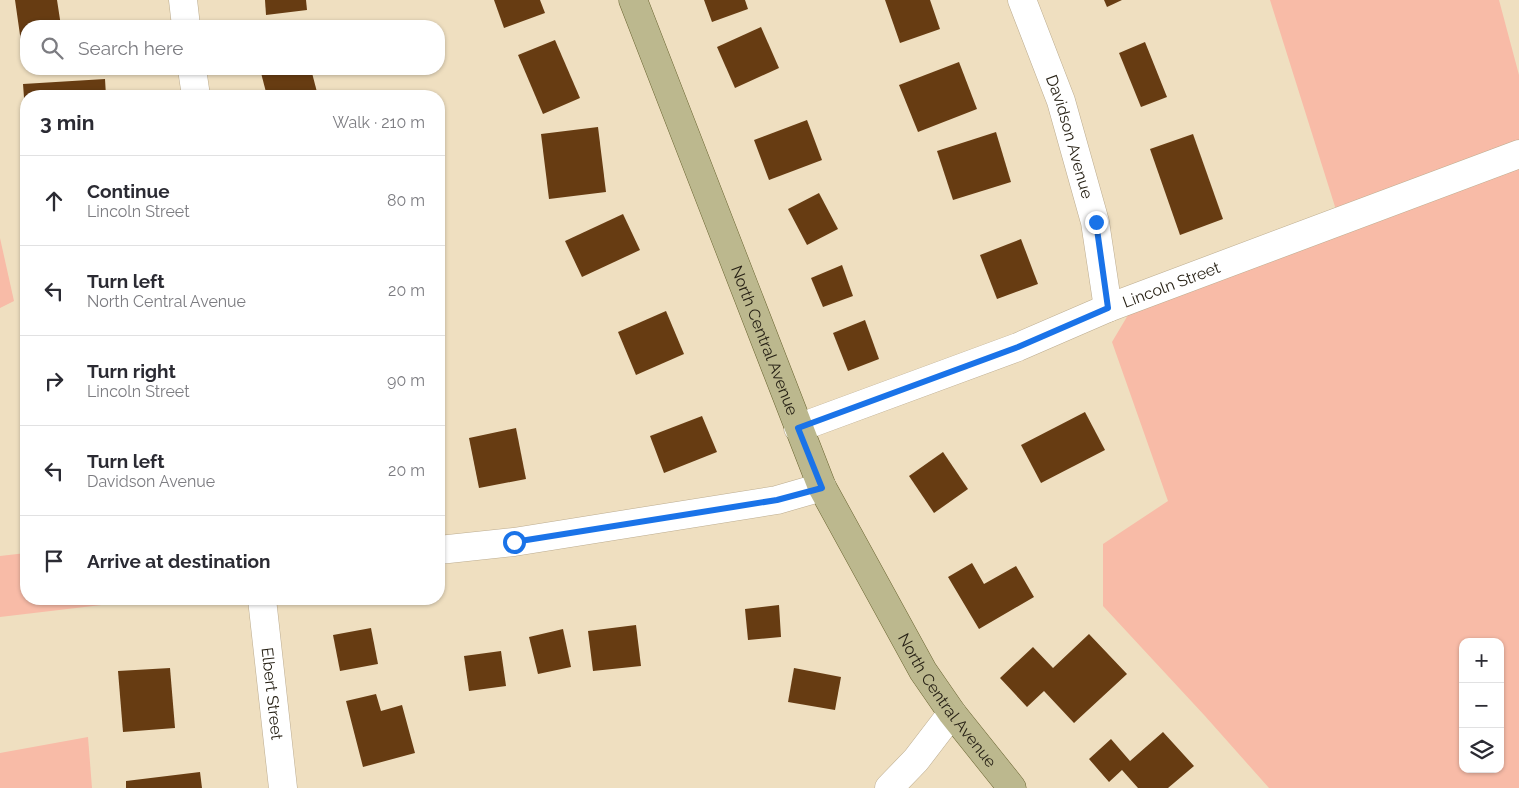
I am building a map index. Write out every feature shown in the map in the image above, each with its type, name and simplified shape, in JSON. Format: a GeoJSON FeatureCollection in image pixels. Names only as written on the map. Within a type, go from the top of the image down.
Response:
{"type":"FeatureCollection","features":[{"type":"Feature","properties":{"kind":"main road","name":"North Central Avenue"},"geometry":{"type":"LineString","coordinates":[[633,0],[822,488],[923,671],[952,714],[1012,788]]}},
{"type":"Feature","properties":{"kind":"street"},"geometry":{"type":"LineString","coordinates":[[183,0],[185,20]]}},
{"type":"Feature","properties":{"kind":"street","name":"Davidson Avenue"},"geometry":{"type":"LineString","coordinates":[[1022,0],[1061,101],[1096,222],[1108,308]]}},
{"type":"Feature","properties":{"kind":"street"},"geometry":{"type":"LineString","coordinates":[[193,75],[195,90]]}},
{"type":"Feature","properties":{"kind":"street","name":"Lincoln Street"},"geometry":{"type":"LineString","coordinates":[[798,428],[1018,347],[1108,308],[1519,154]]}},
{"type":"Feature","properties":{"kind":"street"},"geometry":{"type":"LineString","coordinates":[[445,549],[514,542],[777,500],[822,488]]}},
{"type":"Feature","properties":{"kind":"street","name":"Elbert Street"},"geometry":{"type":"LineString","coordinates":[[263,605],[282,788]]}},
{"type":"Feature","properties":{"kind":"street"},"geometry":{"type":"LineString","coordinates":[[889,788],[916,760],[952,714]]}},
{"type":"Feature","properties":{"kind":"shaded area"},"geometry":{"type":"Polygon","coordinates":[[[1270,0],[1499,0],[1519,75],[1519,788],[1269,788],[1103,606],[1103,544],[1168,501],[1112,342],[1144,288],[1337,213],[1270,0]]]}},
{"type":"Feature","properties":{"kind":"shaded area"},"geometry":{"type":"Polygon","coordinates":[[[0,238],[14,301],[0,308],[0,238]]]}},
{"type":"Feature","properties":{"kind":"shaded area"},"geometry":{"type":"Polygon","coordinates":[[[20,554],[20,605],[101,605],[0,617],[0,556],[20,554]]]}},
{"type":"Feature","properties":{"kind":"shaded area"},"geometry":{"type":"Polygon","coordinates":[[[88,737],[92,788],[0,788],[0,753],[88,737]]]}},
{"type":"Feature","properties":{"kind":"building"},"geometry":{"type":"Polygon","coordinates":[[[15,0],[57,0],[60,20],[20,20],[20,35],[15,0]]]}},
{"type":"Feature","properties":{"kind":"building"},"geometry":{"type":"Polygon","coordinates":[[[265,0],[306,0],[307,10],[266,15],[265,0]]]}},
{"type":"Feature","properties":{"kind":"building"},"geometry":{"type":"Polygon","coordinates":[[[494,0],[540,0],[545,13],[504,28],[494,0]]]}},
{"type":"Feature","properties":{"kind":"building"},"geometry":{"type":"Polygon","coordinates":[[[704,0],[745,0],[748,9],[712,22],[704,0]]]}},
{"type":"Feature","properties":{"kind":"building"},"geometry":{"type":"Polygon","coordinates":[[[885,0],[930,0],[940,29],[900,43],[885,0]]]}},
{"type":"Feature","properties":{"kind":"building"},"geometry":{"type":"Polygon","coordinates":[[[1104,0],[1122,0],[1107,7],[1104,0]]]}},
{"type":"Feature","properties":{"kind":"building"},"geometry":{"type":"Polygon","coordinates":[[[761,27],[779,68],[735,88],[717,47],[761,27]]]}},
{"type":"Feature","properties":{"kind":"building"},"geometry":{"type":"Polygon","coordinates":[[[555,40],[580,98],[543,114],[518,55],[555,40]]]}},
{"type":"Feature","properties":{"kind":"building"},"geometry":{"type":"Polygon","coordinates":[[[1145,42],[1167,97],[1141,107],[1119,53],[1145,42]]]}},
{"type":"Feature","properties":{"kind":"building"},"geometry":{"type":"Polygon","coordinates":[[[959,62],[977,109],[918,132],[899,85],[959,62]]]}},
{"type":"Feature","properties":{"kind":"building"},"geometry":{"type":"Polygon","coordinates":[[[262,75],[313,75],[316,90],[265,90],[262,75]]]}},
{"type":"Feature","properties":{"kind":"building"},"geometry":{"type":"Polygon","coordinates":[[[105,79],[106,90],[23,90],[23,84],[105,79]]]}},
{"type":"Feature","properties":{"kind":"building"},"geometry":{"type":"Polygon","coordinates":[[[807,120],[822,160],[769,180],[754,140],[807,120]]]}},
{"type":"Feature","properties":{"kind":"building"},"geometry":{"type":"Polygon","coordinates":[[[598,127],[606,192],[549,199],[541,134],[598,127]]]}},
{"type":"Feature","properties":{"kind":"building"},"geometry":{"type":"Polygon","coordinates":[[[996,132],[1011,182],[953,200],[937,151],[996,132]]]}},
{"type":"Feature","properties":{"kind":"building"},"geometry":{"type":"Polygon","coordinates":[[[1193,134],[1223,219],[1180,235],[1150,149],[1193,134]]]}},
{"type":"Feature","properties":{"kind":"building"},"geometry":{"type":"Polygon","coordinates":[[[819,193],[838,229],[807,245],[788,209],[819,193]]]}},
{"type":"Feature","properties":{"kind":"building"},"geometry":{"type":"Polygon","coordinates":[[[623,214],[640,250],[582,277],[565,241],[623,214]]]}},
{"type":"Feature","properties":{"kind":"building"},"geometry":{"type":"Polygon","coordinates":[[[1021,239],[1038,284],[997,299],[980,255],[1021,239]]]}},
{"type":"Feature","properties":{"kind":"building"},"geometry":{"type":"Polygon","coordinates":[[[842,265],[853,296],[823,307],[811,278],[842,265]]]}},
{"type":"Feature","properties":{"kind":"building"},"geometry":{"type":"Polygon","coordinates":[[[666,311],[684,354],[636,375],[618,332],[666,311]]]}},
{"type":"Feature","properties":{"kind":"building"},"geometry":{"type":"Polygon","coordinates":[[[865,320],[879,359],[848,371],[833,333],[865,320]]]}},
{"type":"Feature","properties":{"kind":"building"},"geometry":{"type":"Polygon","coordinates":[[[1085,412],[1105,450],[1041,483],[1021,445],[1085,412]]]}},
{"type":"Feature","properties":{"kind":"building"},"geometry":{"type":"Polygon","coordinates":[[[702,416],[717,452],[664,473],[650,436],[702,416]]]}},
{"type":"Feature","properties":{"kind":"building"},"geometry":{"type":"Polygon","coordinates":[[[516,428],[526,479],[479,488],[469,438],[516,428]]]}},
{"type":"Feature","properties":{"kind":"building"},"geometry":{"type":"Polygon","coordinates":[[[943,452],[968,489],[934,513],[909,476],[943,452]]]}},
{"type":"Feature","properties":{"kind":"building"},"geometry":{"type":"Polygon","coordinates":[[[972,563],[984,584],[1016,566],[1034,597],[979,629],[948,577],[972,563]]]}},
{"type":"Feature","properties":{"kind":"building"},"geometry":{"type":"Polygon","coordinates":[[[779,605],[781,637],[748,640],[745,609],[779,605]]]}},
{"type":"Feature","properties":{"kind":"building"},"geometry":{"type":"Polygon","coordinates":[[[636,625],[641,666],[593,671],[588,631],[636,625]]]}},
{"type":"Feature","properties":{"kind":"building"},"geometry":{"type":"Polygon","coordinates":[[[371,628],[378,664],[340,671],[333,635],[371,628]]]}},
{"type":"Feature","properties":{"kind":"building"},"geometry":{"type":"Polygon","coordinates":[[[563,629],[571,667],[538,674],[529,637],[563,629]]]}},
{"type":"Feature","properties":{"kind":"building"},"geometry":{"type":"Polygon","coordinates":[[[1089,634],[1127,674],[1074,723],[1044,691],[1027,707],[1000,678],[1033,647],[1053,668],[1089,634]]]}},
{"type":"Feature","properties":{"kind":"building"},"geometry":{"type":"Polygon","coordinates":[[[501,651],[506,686],[469,691],[464,656],[501,651]]]}},
{"type":"Feature","properties":{"kind":"building"},"geometry":{"type":"Polygon","coordinates":[[[170,668],[175,728],[123,732],[118,671],[170,668]]]}},
{"type":"Feature","properties":{"kind":"building"},"geometry":{"type":"Polygon","coordinates":[[[794,668],[841,677],[835,710],[788,702],[794,668]]]}},
{"type":"Feature","properties":{"kind":"building"},"geometry":{"type":"Polygon","coordinates":[[[376,694],[381,711],[402,705],[415,753],[363,767],[346,701],[376,694]]]}},
{"type":"Feature","properties":{"kind":"building"},"geometry":{"type":"Polygon","coordinates":[[[1163,732],[1194,766],[1168,788],[1138,788],[1122,770],[1109,782],[1089,759],[1111,739],[1130,761],[1163,732]]]}},
{"type":"Feature","properties":{"kind":"building"},"geometry":{"type":"Polygon","coordinates":[[[200,772],[202,788],[126,788],[126,781],[200,772]]]}},
{"type":"Feature","properties":{"kind":"route"},"geometry":{"type":"LineString","coordinates":[[514,542],[777,500],[822,488],[798,428],[1018,347],[1108,308],[1096,222]]}}]}
